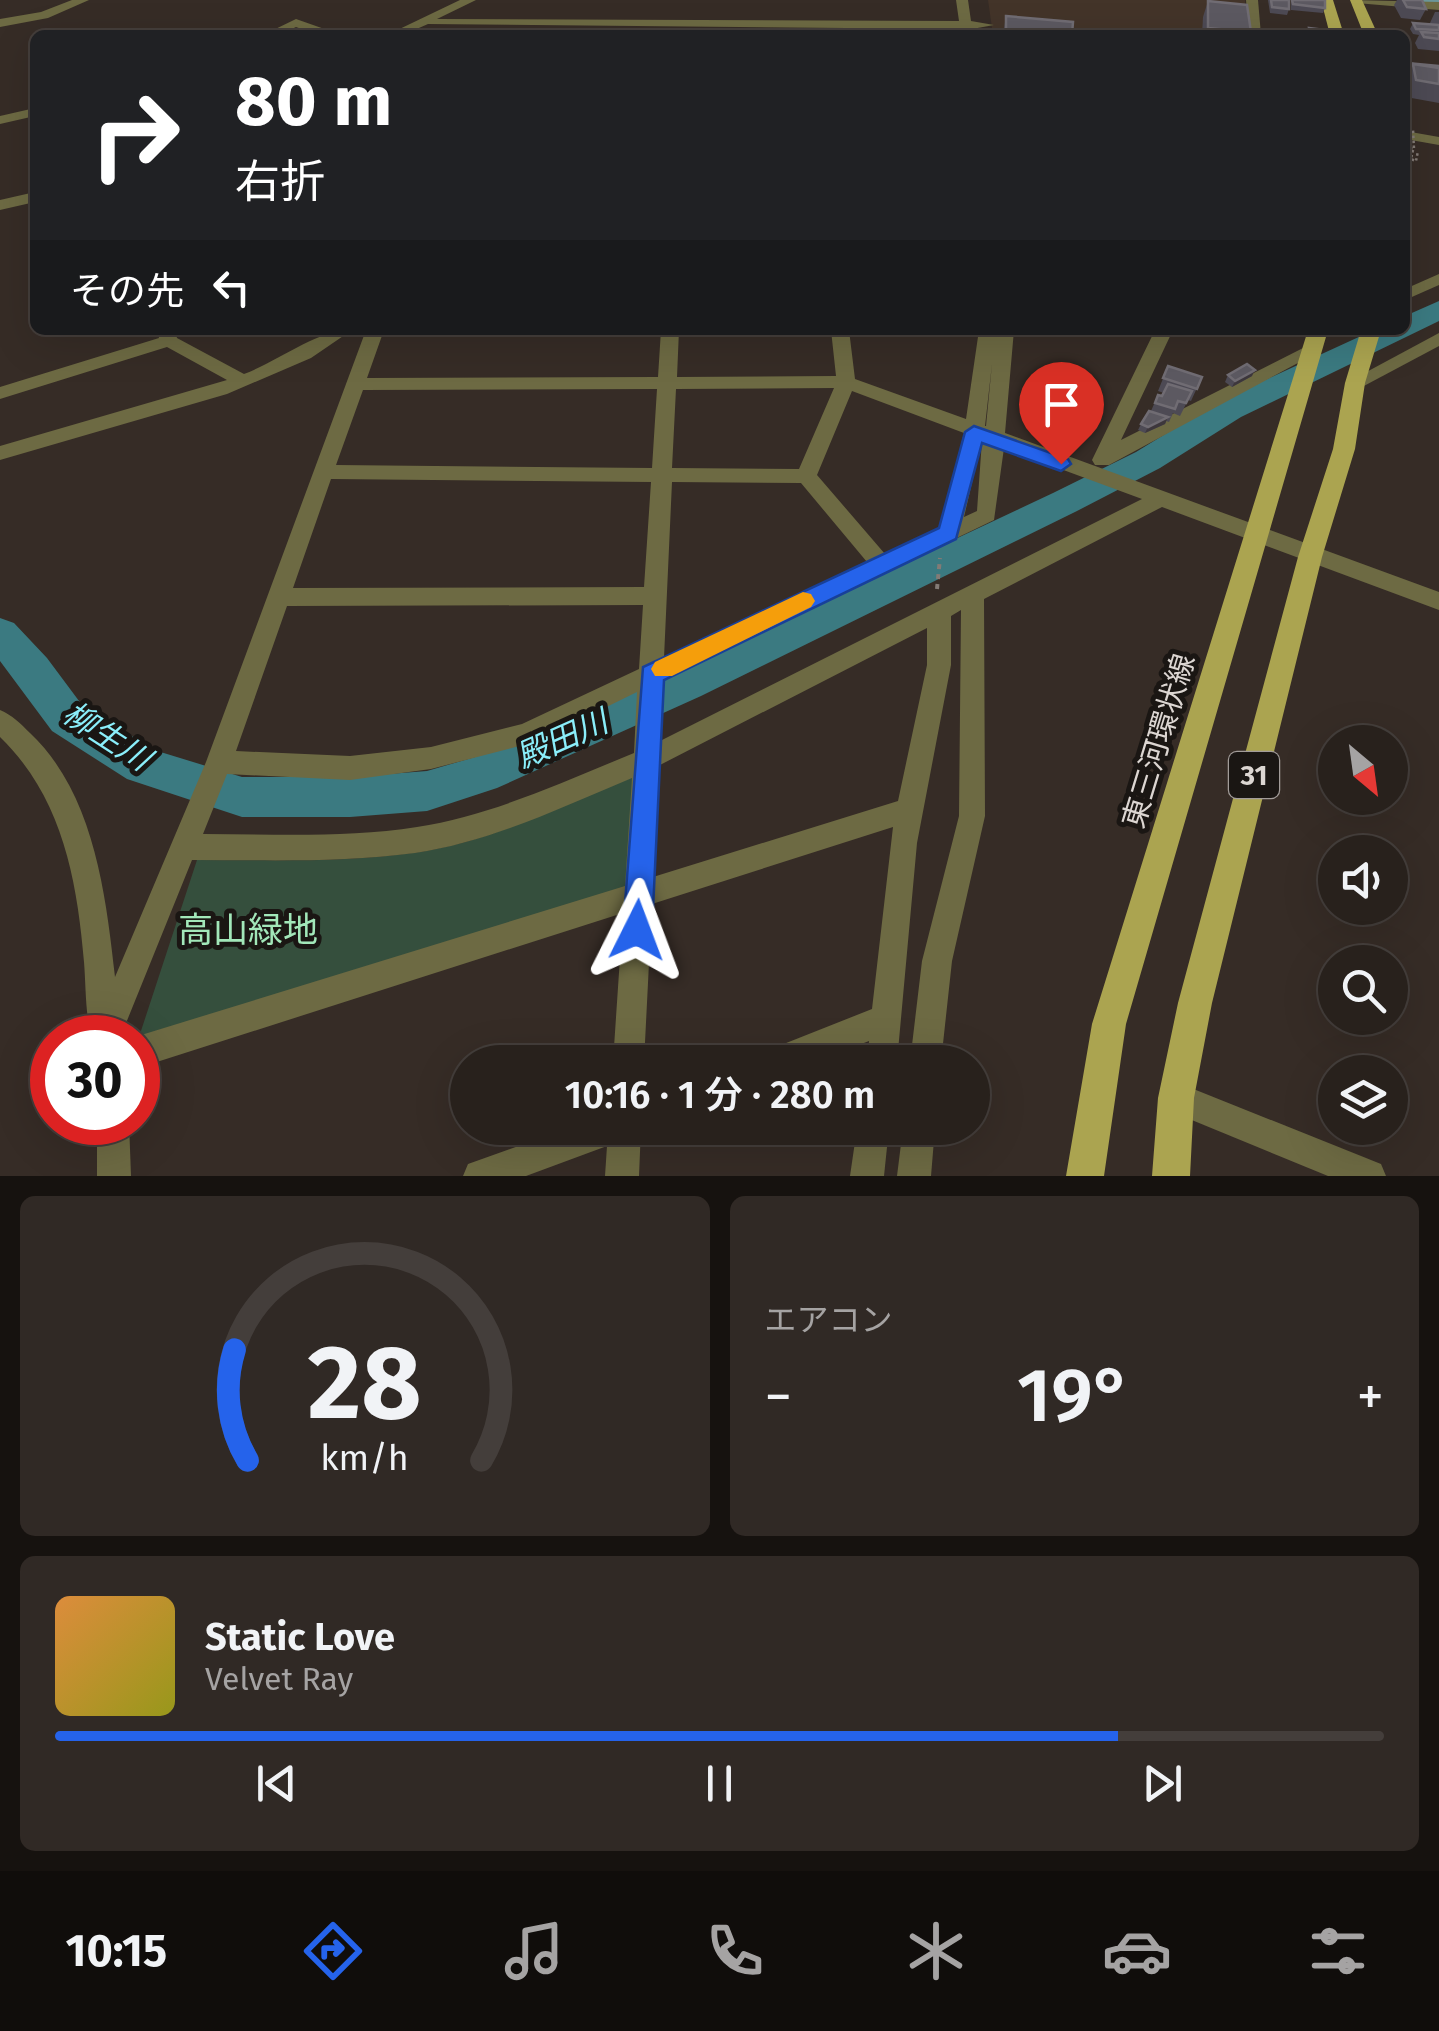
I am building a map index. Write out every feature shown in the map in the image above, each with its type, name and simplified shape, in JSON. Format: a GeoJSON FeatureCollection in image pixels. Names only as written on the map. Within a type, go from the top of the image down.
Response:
{"type":"FeatureCollection","features":[{"type":"Feature","properties":{"kind":"main road"},"geometry":{"type":"LineString","coordinates":[[1327,0],[1336,30]]}},
{"type":"Feature","properties":{"kind":"main road"},"geometry":{"type":"LineString","coordinates":[[1356,0],[1368,30]]}},
{"type":"Feature","properties":{"kind":"main road","name":"31"},"geometry":{"type":"LineString","coordinates":[[1171,1176],[1176,1098],[1196,1003],[1310,557],[1344,450],[1356,380],[1370,335]]}},
{"type":"Feature","properties":{"kind":"main road","name":"東三河環状線"},"geometry":{"type":"LineString","coordinates":[[1086,1176],[1109,1024],[1314,346]]}},
{"type":"Feature","properties":{"kind":"street"},"geometry":{"type":"LineString","coordinates":[[0,22],[30,19],[83,0]]}},
{"type":"Feature","properties":{"kind":"street"},"geometry":{"type":"LineString","coordinates":[[416,0],[434,25]]}},
{"type":"Feature","properties":{"kind":"street"},"geometry":{"type":"LineString","coordinates":[[434,25],[470,0]]}},
{"type":"Feature","properties":{"kind":"street"},"geometry":{"type":"LineString","coordinates":[[962,0],[966,30]]}},
{"type":"Feature","properties":{"kind":"street"},"geometry":{"type":"LineString","coordinates":[[1252,0],[1255,30]]}},
{"type":"Feature","properties":{"kind":"street"},"geometry":{"type":"LineString","coordinates":[[1356,0],[1439,6]]}},
{"type":"Feature","properties":{"kind":"street"},"geometry":{"type":"LineString","coordinates":[[280,30],[296,23],[315,30]]}},
{"type":"Feature","properties":{"kind":"street"},"geometry":{"type":"LineString","coordinates":[[434,25],[692,24],[966,30],[987,25]]}},
{"type":"Feature","properties":{"kind":"street"},"geometry":{"type":"LineString","coordinates":[[0,120],[30,113]]}},
{"type":"Feature","properties":{"kind":"street"},"geometry":{"type":"LineString","coordinates":[[1410,132],[1439,141]]}},
{"type":"Feature","properties":{"kind":"street"},"geometry":{"type":"LineString","coordinates":[[0,205],[30,201]]}},
{"type":"Feature","properties":{"kind":"street"},"geometry":{"type":"LineString","coordinates":[[1410,293],[1439,279]]}},
{"type":"Feature","properties":{"kind":"street"},"geometry":{"type":"LineString","coordinates":[[0,393],[168,335],[242,380]]}},
{"type":"Feature","properties":{"kind":"street"},"geometry":{"type":"LineString","coordinates":[[0,453],[242,380],[285,364],[334,335]]}},
{"type":"Feature","properties":{"kind":"street"},"geometry":{"type":"LineString","coordinates":[[115,1015],[216,769],[373,335]]}},
{"type":"Feature","properties":{"kind":"street"},"geometry":{"type":"LineString","coordinates":[[630,1045],[670,335]]}},
{"type":"Feature","properties":{"kind":"street"},"geometry":{"type":"LineString","coordinates":[[806,476],[846,382],[841,335]]}},
{"type":"Feature","properties":{"kind":"street"},"geometry":{"type":"LineString","coordinates":[[216,769],[350,768],[431,758],[526,734],[651,683],[880,564],[945,542],[987,514],[984,436],[988,335]]}},
{"type":"Feature","properties":{"kind":"street"},"geometry":{"type":"LineString","coordinates":[[945,542],[984,436],[1004,335]]}},
{"type":"Feature","properties":{"kind":"street"},"geometry":{"type":"LineString","coordinates":[[1099,467],[1162,335]]}},
{"type":"Feature","properties":{"kind":"street"},"geometry":{"type":"LineString","coordinates":[[1356,380],[1439,339]]}},
{"type":"Feature","properties":{"kind":"street"},"geometry":{"type":"LineString","coordinates":[[1099,467],[1314,346]]}},
{"type":"Feature","properties":{"kind":"street"},"geometry":{"type":"LineString","coordinates":[[354,384],[846,382],[984,436],[1099,467],[1150,497],[1439,601]]}},
{"type":"Feature","properties":{"kind":"street"},"geometry":{"type":"LineString","coordinates":[[321,472],[806,476],[880,564]]}},
{"type":"Feature","properties":{"kind":"street"},"geometry":{"type":"LineString","coordinates":[[184,847],[320,848],[416,840],[499,820],[646,755],[938,602],[974,592],[1150,497]]}},
{"type":"Feature","properties":{"kind":"street"},"geometry":{"type":"LineString","coordinates":[[928,1045],[937,961],[972,816],[974,592]]}},
{"type":"Feature","properties":{"kind":"street"},"geometry":{"type":"LineString","coordinates":[[278,596],[656,596]]}},
{"type":"Feature","properties":{"kind":"street"},"geometry":{"type":"LineString","coordinates":[[884,1045],[902,843],[940,666],[938,602]]}},
{"type":"Feature","properties":{"kind":"street"},"geometry":{"type":"LineString","coordinates":[[0,721],[24,739],[70,815],[94,916],[104,1015]]}},
{"type":"Feature","properties":{"kind":"street"},"geometry":{"type":"LineString","coordinates":[[160,1045],[911,809]]}},
{"type":"Feature","properties":{"kind":"street"},"geometry":{"type":"LineString","coordinates":[[820,1045],[888,1018]]}},
{"type":"Feature","properties":{"kind":"street"},"geometry":{"type":"LineString","coordinates":[[1176,1098],[1369,1176]]}},
{"type":"Feature","properties":{"kind":"street"},"geometry":{"type":"LineString","coordinates":[[113,1145],[114,1176]]}},
{"type":"Feature","properties":{"kind":"street"},"geometry":{"type":"LineString","coordinates":[[480,1176],[567,1145]]}},
{"type":"Feature","properties":{"kind":"street"},"geometry":{"type":"LineString","coordinates":[[622,1176],[624,1145]]}},
{"type":"Feature","properties":{"kind":"street"},"geometry":{"type":"LineString","coordinates":[[867,1176],[872,1145]]}},
{"type":"Feature","properties":{"kind":"street"},"geometry":{"type":"LineString","coordinates":[[914,1176],[917,1145]]}},
{"type":"Feature","properties":{"kind":"path"},"geometry":{"type":"LineString","coordinates":[[938,602],[945,542]]}},
{"type":"Feature","properties":{"kind":"shaded area"},"geometry":{"type":"Polygon","coordinates":[[[988,0],[1245,0],[1246,30],[992,30],[988,0]]]}},
{"type":"Feature","properties":{"kind":"green space","name":"高山緑地"},"geometry":{"type":"Polygon","coordinates":[[[634,774],[628,887],[160,1031],[160,1015],[146,1015],[197,860],[304,860],[412,853],[469,841],[634,774]]]}},
{"type":"Feature","properties":{"kind":"building"},"geometry":{"type":"Polygon","coordinates":[[[1271,0],[1289,0],[1289,9],[1272,7],[1271,0]]]}},
{"type":"Feature","properties":{"kind":"building"},"geometry":{"type":"Polygon","coordinates":[[[1292,0],[1325,0],[1325,8],[1293,4],[1292,0]]]}},
{"type":"Feature","properties":{"kind":"building"},"geometry":{"type":"Polygon","coordinates":[[[1403,0],[1422,0],[1426,9],[1407,7],[1403,0]]]}},
{"type":"Feature","properties":{"kind":"building"},"geometry":{"type":"Polygon","coordinates":[[[1208,1],[1247,5],[1251,30],[1208,28],[1208,1]]]}},
{"type":"Feature","properties":{"kind":"building"},"geometry":{"type":"Polygon","coordinates":[[[1006,16],[1073,22],[1072,30],[1006,30],[1006,16]]]}},
{"type":"Feature","properties":{"kind":"building"},"geometry":{"type":"Polygon","coordinates":[[[1413,23],[1439,25],[1439,30],[1416,29],[1413,23]]]}},
{"type":"Feature","properties":{"kind":"building"},"geometry":{"type":"Polygon","coordinates":[[[1421,32],[1439,33],[1439,39],[1424,37],[1421,32]]]}},
{"type":"Feature","properties":{"kind":"building"},"geometry":{"type":"Polygon","coordinates":[[[1413,64],[1439,68],[1439,84],[1416,80],[1413,64]]]}},
{"type":"Feature","properties":{"kind":"building"},"geometry":{"type":"Polygon","coordinates":[[[1247,364],[1255,370],[1235,381],[1228,375],[1247,364]]]}},
{"type":"Feature","properties":{"kind":"building"},"geometry":{"type":"Polygon","coordinates":[[[1168,366],[1202,377],[1197,389],[1163,378],[1168,366]]]}},
{"type":"Feature","properties":{"kind":"building"},"geometry":{"type":"Polygon","coordinates":[[[1168,384],[1192,391],[1186,403],[1178,401],[1175,409],[1155,403],[1168,384]]]}},
{"type":"Feature","properties":{"kind":"building"},"geometry":{"type":"Polygon","coordinates":[[[1149,411],[1168,417],[1148,427],[1141,424],[1149,411]]]}},
{"type":"Feature","properties":{"kind":"waterway"},"geometry":{"type":"LineString","coordinates":[[1414,0],[1439,2]]}},
{"type":"Feature","properties":{"kind":"waterway","name":"殿田川"},"geometry":{"type":"LineString","coordinates":[[1410,324],[1439,310]]}},
{"type":"Feature","properties":{"kind":"waterway","name":"殿田川"},"geometry":{"type":"LineString","coordinates":[[0,634],[33,670],[67,718],[142,765],[242,797],[350,797],[427,791],[482,774],[687,684],[1065,502],[1148,460],[1230,409],[1387,335]]}},
{"type":"Feature","properties":{"kind":"slow traffic"},"geometry":{"type":"LineString","coordinates":[[663,669],[803,601]]}},
{"type":"Feature","properties":{"kind":"route"},"geometry":{"type":"LineString","coordinates":[[637,930],[652,674],[949,533],[974,432],[1061,464]]}},
{"type":"Feature","properties":{"kind":"water label","name":"柳生川"},"geometry":{"type":"Point","coordinates":[107,736]}}]}
